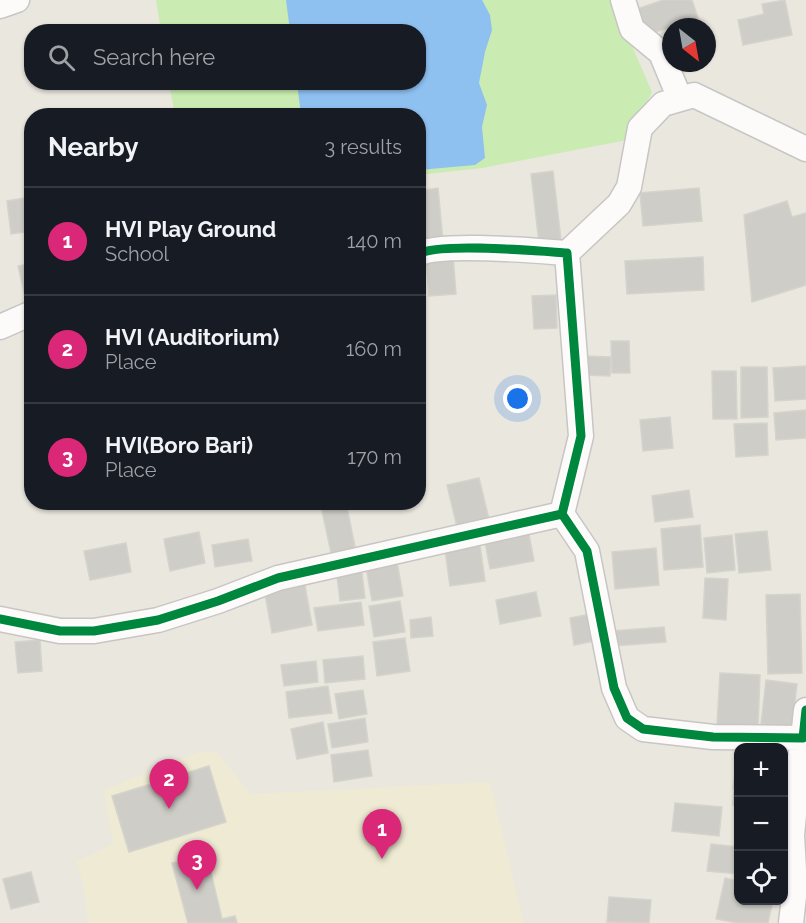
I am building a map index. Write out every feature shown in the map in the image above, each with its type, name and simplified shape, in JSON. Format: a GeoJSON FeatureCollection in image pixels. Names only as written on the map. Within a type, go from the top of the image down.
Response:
{"type":"FeatureCollection","features":[{"type":"Feature","properties":{"kind":"street"},"geometry":{"type":"LineString","coordinates":[[0,6],[17,0]]}},
{"type":"Feature","properties":{"kind":"street"},"geometry":{"type":"LineString","coordinates":[[623,0],[632,29],[661,53],[680,99]]}},
{"type":"Feature","properties":{"kind":"street"},"geometry":{"type":"LineString","coordinates":[[426,250],[527,250],[567,253],[619,204],[629,187],[640,128],[663,104],[694,95],[806,150]]}},
{"type":"Feature","properties":{"kind":"street"},"geometry":{"type":"LineString","coordinates":[[567,253],[581,436],[562,514],[587,551],[614,688],[627,718],[643,729],[713,736],[803,738]]}},
{"type":"Feature","properties":{"kind":"street"},"geometry":{"type":"LineString","coordinates":[[0,327],[24,316]]}},
{"type":"Feature","properties":{"kind":"street"},"geometry":{"type":"LineString","coordinates":[[0,619],[60,631],[94,632],[158,620],[218,601],[278,578],[562,514]]}},
{"type":"Feature","properties":{"kind":"street"},"geometry":{"type":"LineString","coordinates":[[791,923],[795,887],[792,835],[806,710]]}},
{"type":"Feature","properties":{"kind":"shaded area"},"geometry":{"type":"Polygon","coordinates":[[[201,751],[217,753],[251,794],[490,782],[524,923],[88,923],[83,882],[76,862],[113,844],[104,790],[201,751]]]}},
{"type":"Feature","properties":{"kind":"green space"},"geometry":{"type":"Polygon","coordinates":[[[156,0],[612,0],[652,92],[627,140],[482,168],[426,174],[426,108],[174,108],[170,90],[426,90],[426,24],[160,24],[156,0]]]}},
{"type":"Feature","properties":{"kind":"water"},"geometry":{"type":"Polygon","coordinates":[[[286,0],[482,0],[490,15],[492,30],[479,83],[487,105],[482,127],[485,158],[475,165],[426,169],[426,108],[300,108],[298,90],[426,90],[426,24],[289,24],[286,0]]]}},
{"type":"Feature","properties":{"kind":"building"},"geometry":{"type":"Polygon","coordinates":[[[663,0],[692,0],[698,18],[662,18],[662,30],[646,35],[637,9],[663,0]]]}},
{"type":"Feature","properties":{"kind":"building"},"geometry":{"type":"Polygon","coordinates":[[[785,0],[792,35],[743,45],[738,20],[764,14],[762,4],[785,0]]]}},
{"type":"Feature","properties":{"kind":"building"},"geometry":{"type":"Polygon","coordinates":[[[553,171],[561,240],[539,243],[531,174],[553,171]]]}},
{"type":"Feature","properties":{"kind":"building"},"geometry":{"type":"Polygon","coordinates":[[[438,188],[443,241],[426,243],[426,190],[438,188]]]}},
{"type":"Feature","properties":{"kind":"building"},"geometry":{"type":"Polygon","coordinates":[[[699,188],[702,221],[643,226],[640,193],[699,188]]]}},
{"type":"Feature","properties":{"kind":"building"},"geometry":{"type":"Polygon","coordinates":[[[24,198],[24,232],[11,234],[7,201],[24,198]]]}},
{"type":"Feature","properties":{"kind":"building"},"geometry":{"type":"Polygon","coordinates":[[[787,201],[792,217],[806,213],[806,285],[752,302],[744,215],[787,201]]]}},
{"type":"Feature","properties":{"kind":"building"},"geometry":{"type":"Polygon","coordinates":[[[453,255],[456,294],[429,296],[426,257],[453,255]]]}},
{"type":"Feature","properties":{"kind":"building"},"geometry":{"type":"Polygon","coordinates":[[[703,257],[704,290],[627,294],[625,261],[703,257]]]}},
{"type":"Feature","properties":{"kind":"building"},"geometry":{"type":"Polygon","coordinates":[[[24,265],[24,292],[18,266],[24,265]]]}},
{"type":"Feature","properties":{"kind":"building"},"geometry":{"type":"Polygon","coordinates":[[[556,295],[557,328],[534,329],[532,296],[556,295]]]}},
{"type":"Feature","properties":{"kind":"building"},"geometry":{"type":"Polygon","coordinates":[[[611,341],[629,341],[630,373],[612,373],[611,341]]]}},
{"type":"Feature","properties":{"kind":"building"},"geometry":{"type":"Polygon","coordinates":[[[585,356],[611,357],[610,376],[584,375],[585,356]]]}},
{"type":"Feature","properties":{"kind":"building"},"geometry":{"type":"Polygon","coordinates":[[[806,366],[806,399],[775,401],[773,368],[806,366]]]}},
{"type":"Feature","properties":{"kind":"building"},"geometry":{"type":"Polygon","coordinates":[[[741,367],[767,367],[768,417],[741,418],[741,367]]]}},
{"type":"Feature","properties":{"kind":"building"},"geometry":{"type":"Polygon","coordinates":[[[712,371],[736,371],[737,419],[713,419],[712,371]]]}},
{"type":"Feature","properties":{"kind":"building"},"geometry":{"type":"Polygon","coordinates":[[[806,410],[806,438],[776,440],[774,413],[806,410]]]}},
{"type":"Feature","properties":{"kind":"building"},"geometry":{"type":"Polygon","coordinates":[[[670,417],[673,448],[643,451],[640,420],[670,417]]]}},
{"type":"Feature","properties":{"kind":"building"},"geometry":{"type":"Polygon","coordinates":[[[767,423],[768,455],[736,457],[734,424],[767,423]]]}},
{"type":"Feature","properties":{"kind":"building"},"geometry":{"type":"Polygon","coordinates":[[[479,478],[489,519],[457,527],[447,485],[479,478]]]}},
{"type":"Feature","properties":{"kind":"building"},"geometry":{"type":"Polygon","coordinates":[[[689,490],[693,517],[655,522],[652,496],[689,490]]]}},
{"type":"Feature","properties":{"kind":"building"},"geometry":{"type":"Polygon","coordinates":[[[322,510],[348,510],[356,552],[332,557],[322,510]]]}},
{"type":"Feature","properties":{"kind":"building"},"geometry":{"type":"Polygon","coordinates":[[[700,525],[703,567],[664,570],[661,529],[700,525]]]}},
{"type":"Feature","properties":{"kind":"building"},"geometry":{"type":"Polygon","coordinates":[[[528,529],[534,561],[490,569],[484,537],[528,529]]]}},
{"type":"Feature","properties":{"kind":"building"},"geometry":{"type":"Polygon","coordinates":[[[767,531],[771,570],[739,573],[735,534],[767,531]]]}},
{"type":"Feature","properties":{"kind":"building"},"geometry":{"type":"Polygon","coordinates":[[[199,532],[205,563],[170,571],[164,539],[199,532]]]}},
{"type":"Feature","properties":{"kind":"building"},"geometry":{"type":"Polygon","coordinates":[[[732,535],[735,570],[707,573],[704,538],[732,535]]]}},
{"type":"Feature","properties":{"kind":"building"},"geometry":{"type":"Polygon","coordinates":[[[479,538],[485,581],[450,586],[444,544],[479,538]]]}},
{"type":"Feature","properties":{"kind":"building"},"geometry":{"type":"Polygon","coordinates":[[[248,539],[252,561],[215,567],[212,545],[248,539]]]}},
{"type":"Feature","properties":{"kind":"building"},"geometry":{"type":"Polygon","coordinates":[[[126,543],[131,572],[90,580],[84,551],[126,543]]]}},
{"type":"Feature","properties":{"kind":"building"},"geometry":{"type":"Polygon","coordinates":[[[656,548],[659,585],[615,589],[612,552],[656,548]]]}},
{"type":"Feature","properties":{"kind":"building"},"geometry":{"type":"Polygon","coordinates":[[[396,556],[403,596],[372,601],[365,562],[396,556]]]}},
{"type":"Feature","properties":{"kind":"building"},"geometry":{"type":"Polygon","coordinates":[[[361,565],[365,598],[340,601],[336,568],[361,565]]]}},
{"type":"Feature","properties":{"kind":"building"},"geometry":{"type":"Polygon","coordinates":[[[705,578],[728,579],[726,620],[703,618],[705,578]]]}},
{"type":"Feature","properties":{"kind":"building"},"geometry":{"type":"Polygon","coordinates":[[[304,580],[312,625],[272,633],[264,588],[304,580]]]}},
{"type":"Feature","properties":{"kind":"building"},"geometry":{"type":"Polygon","coordinates":[[[536,592],[541,616],[500,624],[496,600],[536,592]]]}},
{"type":"Feature","properties":{"kind":"building"},"geometry":{"type":"Polygon","coordinates":[[[800,594],[802,673],[768,674],[766,595],[800,594]]]}},
{"type":"Feature","properties":{"kind":"building"},"geometry":{"type":"Polygon","coordinates":[[[400,601],[405,632],[374,637],[369,606],[400,601]]]}},
{"type":"Feature","properties":{"kind":"building"},"geometry":{"type":"Polygon","coordinates":[[[361,602],[364,625],[318,631],[314,608],[361,602]]]}},
{"type":"Feature","properties":{"kind":"building"},"geometry":{"type":"Polygon","coordinates":[[[591,614],[595,641],[574,645],[570,618],[591,614]]]}},
{"type":"Feature","properties":{"kind":"building"},"geometry":{"type":"Polygon","coordinates":[[[431,617],[433,636],[411,638],[410,620],[431,617]]]}},
{"type":"Feature","properties":{"kind":"building"},"geometry":{"type":"Polygon","coordinates":[[[664,627],[666,642],[613,646],[612,631],[664,627]]]}},
{"type":"Feature","properties":{"kind":"building"},"geometry":{"type":"Polygon","coordinates":[[[405,638],[410,671],[377,676],[373,642],[405,638]]]}},
{"type":"Feature","properties":{"kind":"building"},"geometry":{"type":"Polygon","coordinates":[[[40,640],[42,671],[18,673],[15,642],[40,640]]]}},
{"type":"Feature","properties":{"kind":"building"},"geometry":{"type":"Polygon","coordinates":[[[363,656],[365,679],[325,683],[323,660],[363,656]]]}},
{"type":"Feature","properties":{"kind":"building"},"geometry":{"type":"Polygon","coordinates":[[[316,661],[318,682],[284,686],[281,665],[316,661]]]}},
{"type":"Feature","properties":{"kind":"building"},"geometry":{"type":"Polygon","coordinates":[[[720,673],[760,675],[758,727],[717,725],[720,673]]]}},
{"type":"Feature","properties":{"kind":"building"},"geometry":{"type":"Polygon","coordinates":[[[766,680],[797,684],[792,727],[761,724],[766,680]]]}},
{"type":"Feature","properties":{"kind":"building"},"geometry":{"type":"Polygon","coordinates":[[[328,686],[332,713],[289,718],[286,692],[328,686]]]}},
{"type":"Feature","properties":{"kind":"building"},"geometry":{"type":"Polygon","coordinates":[[[363,690],[367,714],[339,719],[335,694],[363,690]]]}},
{"type":"Feature","properties":{"kind":"building"},"geometry":{"type":"Polygon","coordinates":[[[365,718],[368,742],[332,748],[328,724],[365,718]]]}},
{"type":"Feature","properties":{"kind":"building"},"geometry":{"type":"Polygon","coordinates":[[[323,722],[328,753],[297,759],[291,729],[323,722]]]}},
{"type":"Feature","properties":{"kind":"building"},"geometry":{"type":"Polygon","coordinates":[[[368,750],[372,776],[334,782],[331,755],[368,750]]]}},
{"type":"Feature","properties":{"kind":"building"},"geometry":{"type":"Polygon","coordinates":[[[209,766],[226,822],[129,852],[112,796],[209,766]]]}},
{"type":"Feature","properties":{"kind":"building"},"geometry":{"type":"Polygon","coordinates":[[[675,803],[722,807],[719,836],[672,831],[675,803]]]}},
{"type":"Feature","properties":{"kind":"building"},"geometry":{"type":"Polygon","coordinates":[[[711,844],[734,847],[734,874],[707,871],[711,844]]]}},
{"type":"Feature","properties":{"kind":"building"},"geometry":{"type":"Polygon","coordinates":[[[207,856],[222,919],[235,916],[237,923],[188,923],[172,863],[207,856]]]}},
{"type":"Feature","properties":{"kind":"building"},"geometry":{"type":"Polygon","coordinates":[[[31,872],[39,902],[11,909],[3,879],[31,872]]]}},
{"type":"Feature","properties":{"kind":"building"},"geometry":{"type":"Polygon","coordinates":[[[725,878],[734,880],[734,905],[772,905],[768,923],[738,923],[716,919],[725,878]]]}},
{"type":"Feature","properties":{"kind":"building"},"geometry":{"type":"Polygon","coordinates":[[[609,897],[651,900],[649,923],[607,922],[609,897]]]}},
{"type":"Feature","properties":{"kind":"cycle path"},"geometry":{"type":"LineString","coordinates":[[426,251],[467,248],[567,253],[581,436],[562,514]]}},
{"type":"Feature","properties":{"kind":"cycle path"},"geometry":{"type":"LineString","coordinates":[[0,619],[60,631],[94,631],[158,620],[218,601],[278,578],[562,514],[587,551],[614,688],[627,718],[643,729],[713,737],[803,738],[806,710]]}},
{"type":"Feature","properties":{"kind":"place","name":"HVI (Auditorium)"},"geometry":{"type":"Point","coordinates":[169,809]}},
{"type":"Feature","properties":{"kind":"place","name":"HVI Play Ground"},"geometry":{"type":"Point","coordinates":[382,859]}},
{"type":"Feature","properties":{"kind":"place","name":"HVI(Boro Bari)"},"geometry":{"type":"Point","coordinates":[197,890]}}]}
